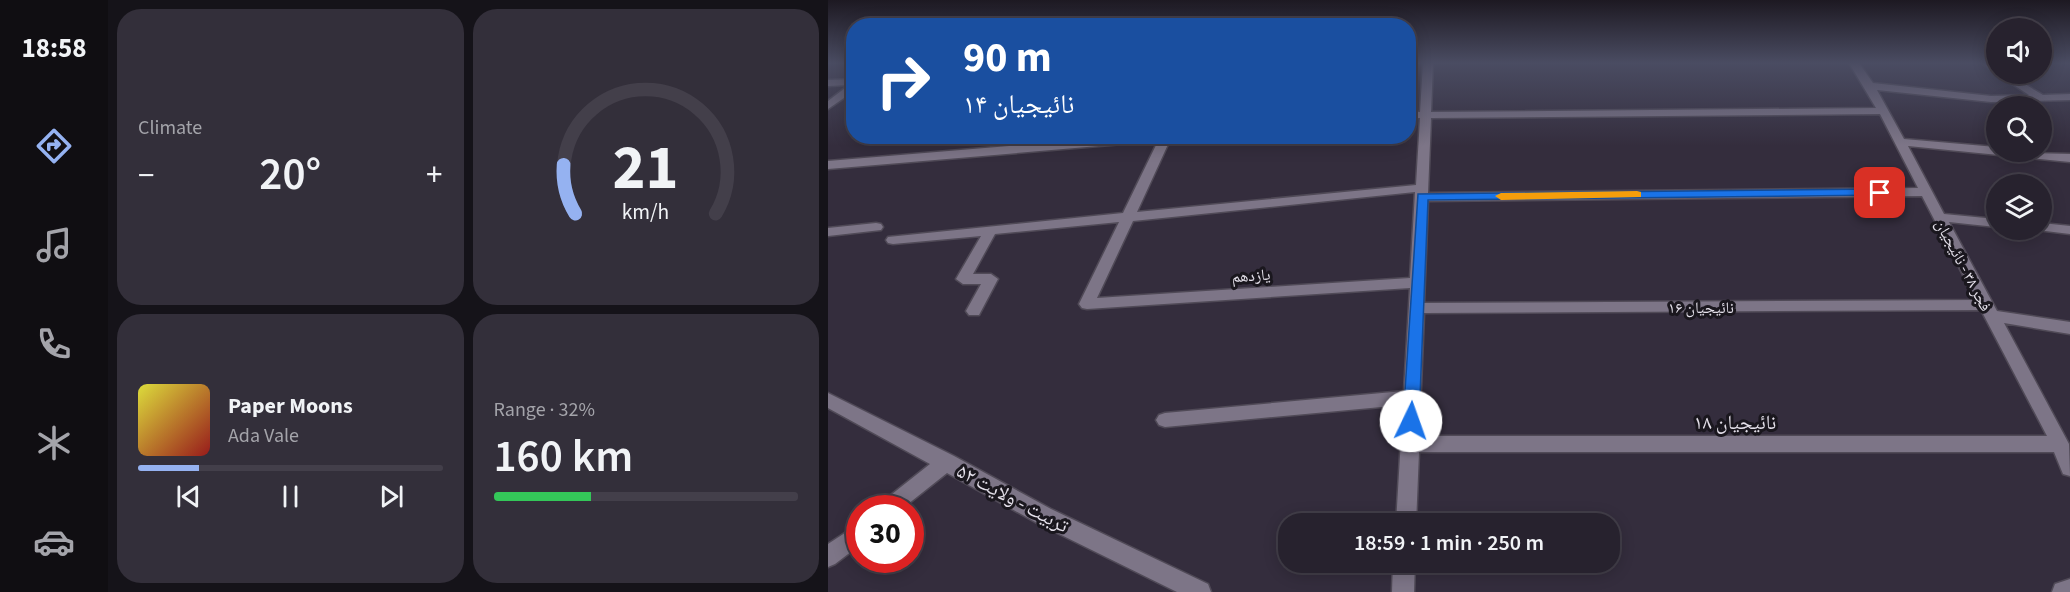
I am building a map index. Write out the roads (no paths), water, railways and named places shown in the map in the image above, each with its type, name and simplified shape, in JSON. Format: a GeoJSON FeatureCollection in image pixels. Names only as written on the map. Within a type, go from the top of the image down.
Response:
{"type":"FeatureCollection","features":[{"type":"Feature","properties":{"kind":"street"},"geometry":{"type":"LineString","coordinates":[[1407,513],[1427,91]]}},
{"type":"Feature","properties":{"kind":"street","name":"فجر ۳۸ - نائیجیان"},"geometry":{"type":"LineString","coordinates":[[1872,91],[2060,444],[2070,468]]}},
{"type":"Feature","properties":{"kind":"street"},"geometry":{"type":"LineString","coordinates":[[1913,91],[1986,98]]}},
{"type":"Feature","properties":{"kind":"street"},"geometry":{"type":"LineString","coordinates":[[828,106],[846,96]]}},
{"type":"Feature","properties":{"kind":"street"},"geometry":{"type":"LineString","coordinates":[[2052,98],[2070,97]]}},
{"type":"Feature","properties":{"kind":"street"},"geometry":{"type":"LineString","coordinates":[[1416,115],[1883,111]]}},
{"type":"Feature","properties":{"kind":"street"},"geometry":{"type":"LineString","coordinates":[[1899,142],[1986,150]]}},
{"type":"Feature","properties":{"kind":"street"},"geometry":{"type":"LineString","coordinates":[[828,178],[834,165],[1085,144]]}},
{"type":"Feature","properties":{"kind":"street"},"geometry":{"type":"LineString","coordinates":[[1128,216],[1165,144]]}},
{"type":"Feature","properties":{"kind":"street"},"geometry":{"type":"LineString","coordinates":[[2052,156],[2070,158]]}},
{"type":"Feature","properties":{"kind":"street"},"geometry":{"type":"LineString","coordinates":[[892,240],[989,232],[1128,216],[1422,192],[1926,192]]}},
{"type":"Feature","properties":{"kind":"street","name":"یازدهم"},"geometry":{"type":"LineString","coordinates":[[1128,216],[1087,304],[1418,282]]}},
{"type":"Feature","properties":{"kind":"street"},"geometry":{"type":"LineString","coordinates":[[1939,217],[1986,222]]}},
{"type":"Feature","properties":{"kind":"street"},"geometry":{"type":"LineString","coordinates":[[828,232],[876,227]]}},
{"type":"Feature","properties":{"kind":"street"},"geometry":{"type":"LineString","coordinates":[[2052,228],[2070,230]]}},
{"type":"Feature","properties":{"kind":"street"},"geometry":{"type":"LineString","coordinates":[[974,311],[991,279],[963,279],[989,232]]}},
{"type":"Feature","properties":{"kind":"street","name":"نائیجیان ۱۶"},"geometry":{"type":"LineString","coordinates":[[1417,308],[1989,311],[2070,328]]}},
{"type":"Feature","properties":{"kind":"street"},"geometry":{"type":"LineString","coordinates":[[1165,420],[1412,397]]}},
{"type":"Feature","properties":{"kind":"street","name":"تربیت - ولایت ۵۲"},"geometry":{"type":"LineString","coordinates":[[828,400],[1044,516],[1200,592]]}},
{"type":"Feature","properties":{"kind":"street","name":"نائیجیان ۱۸"},"geometry":{"type":"LineString","coordinates":[[1410,444],[2060,444]]}},
{"type":"Feature","properties":{"kind":"street"},"geometry":{"type":"LineString","coordinates":[[905,495],[947,462]]}},
{"type":"Feature","properties":{"kind":"street"},"geometry":{"type":"LineString","coordinates":[[828,557],[846,543]]}},
{"type":"Feature","properties":{"kind":"street"},"geometry":{"type":"LineString","coordinates":[[1403,592],[1404,573]]}},
{"type":"Feature","properties":{"kind":"street"},"geometry":{"type":"LineString","coordinates":[[2063,592],[2070,590]]}}]}
